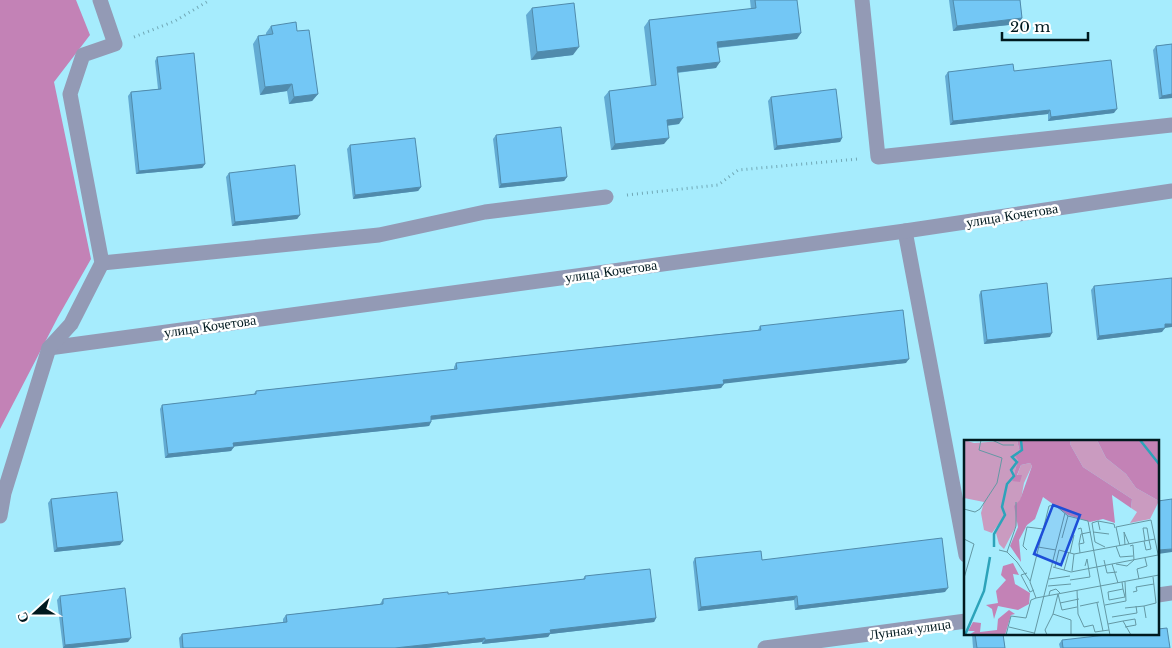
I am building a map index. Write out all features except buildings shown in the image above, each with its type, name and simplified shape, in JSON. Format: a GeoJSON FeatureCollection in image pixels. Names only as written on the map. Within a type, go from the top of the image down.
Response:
{"type":"FeatureCollection","features":[{"type":"Feature","properties":{"kind":"street"},"geometry":{"type":"LineString","coordinates":[[0,516],[4,493],[49,348],[71,324],[102,262],[70,94],[83,55],[115,44],[100,0]]}},
{"type":"Feature","properties":{"kind":"street"},"geometry":{"type":"LineString","coordinates":[[862,0],[878,157],[1172,125]]}},
{"type":"Feature","properties":{"kind":"street","name":"улица Кочетова"},"geometry":{"type":"LineString","coordinates":[[49,348],[905,232],[1172,191]]}},
{"type":"Feature","properties":{"kind":"street"},"geometry":{"type":"LineString","coordinates":[[102,262],[379,235],[485,212],[606,197]]}},
{"type":"Feature","properties":{"kind":"street"},"geometry":{"type":"LineString","coordinates":[[905,232],[964,544]]}},
{"type":"Feature","properties":{"kind":"street","name":"Лунная улица"},"geometry":{"type":"LineString","coordinates":[[765,648],[964,622]]}},
{"type":"Feature","properties":{"kind":"path"},"geometry":{"type":"LineString","coordinates":[[115,44],[175,21],[210,0]]}},
{"type":"Feature","properties":{"kind":"path"},"geometry":{"type":"LineString","coordinates":[[606,197],[718,184],[738,170],[878,157]]}},
{"type":"Feature","properties":{"kind":"shaded area"},"geometry":{"type":"Polygon","coordinates":[[[0,0],[76,0],[90,35],[54,82],[91,259],[58,317],[0,429],[0,0]]]}}]}
